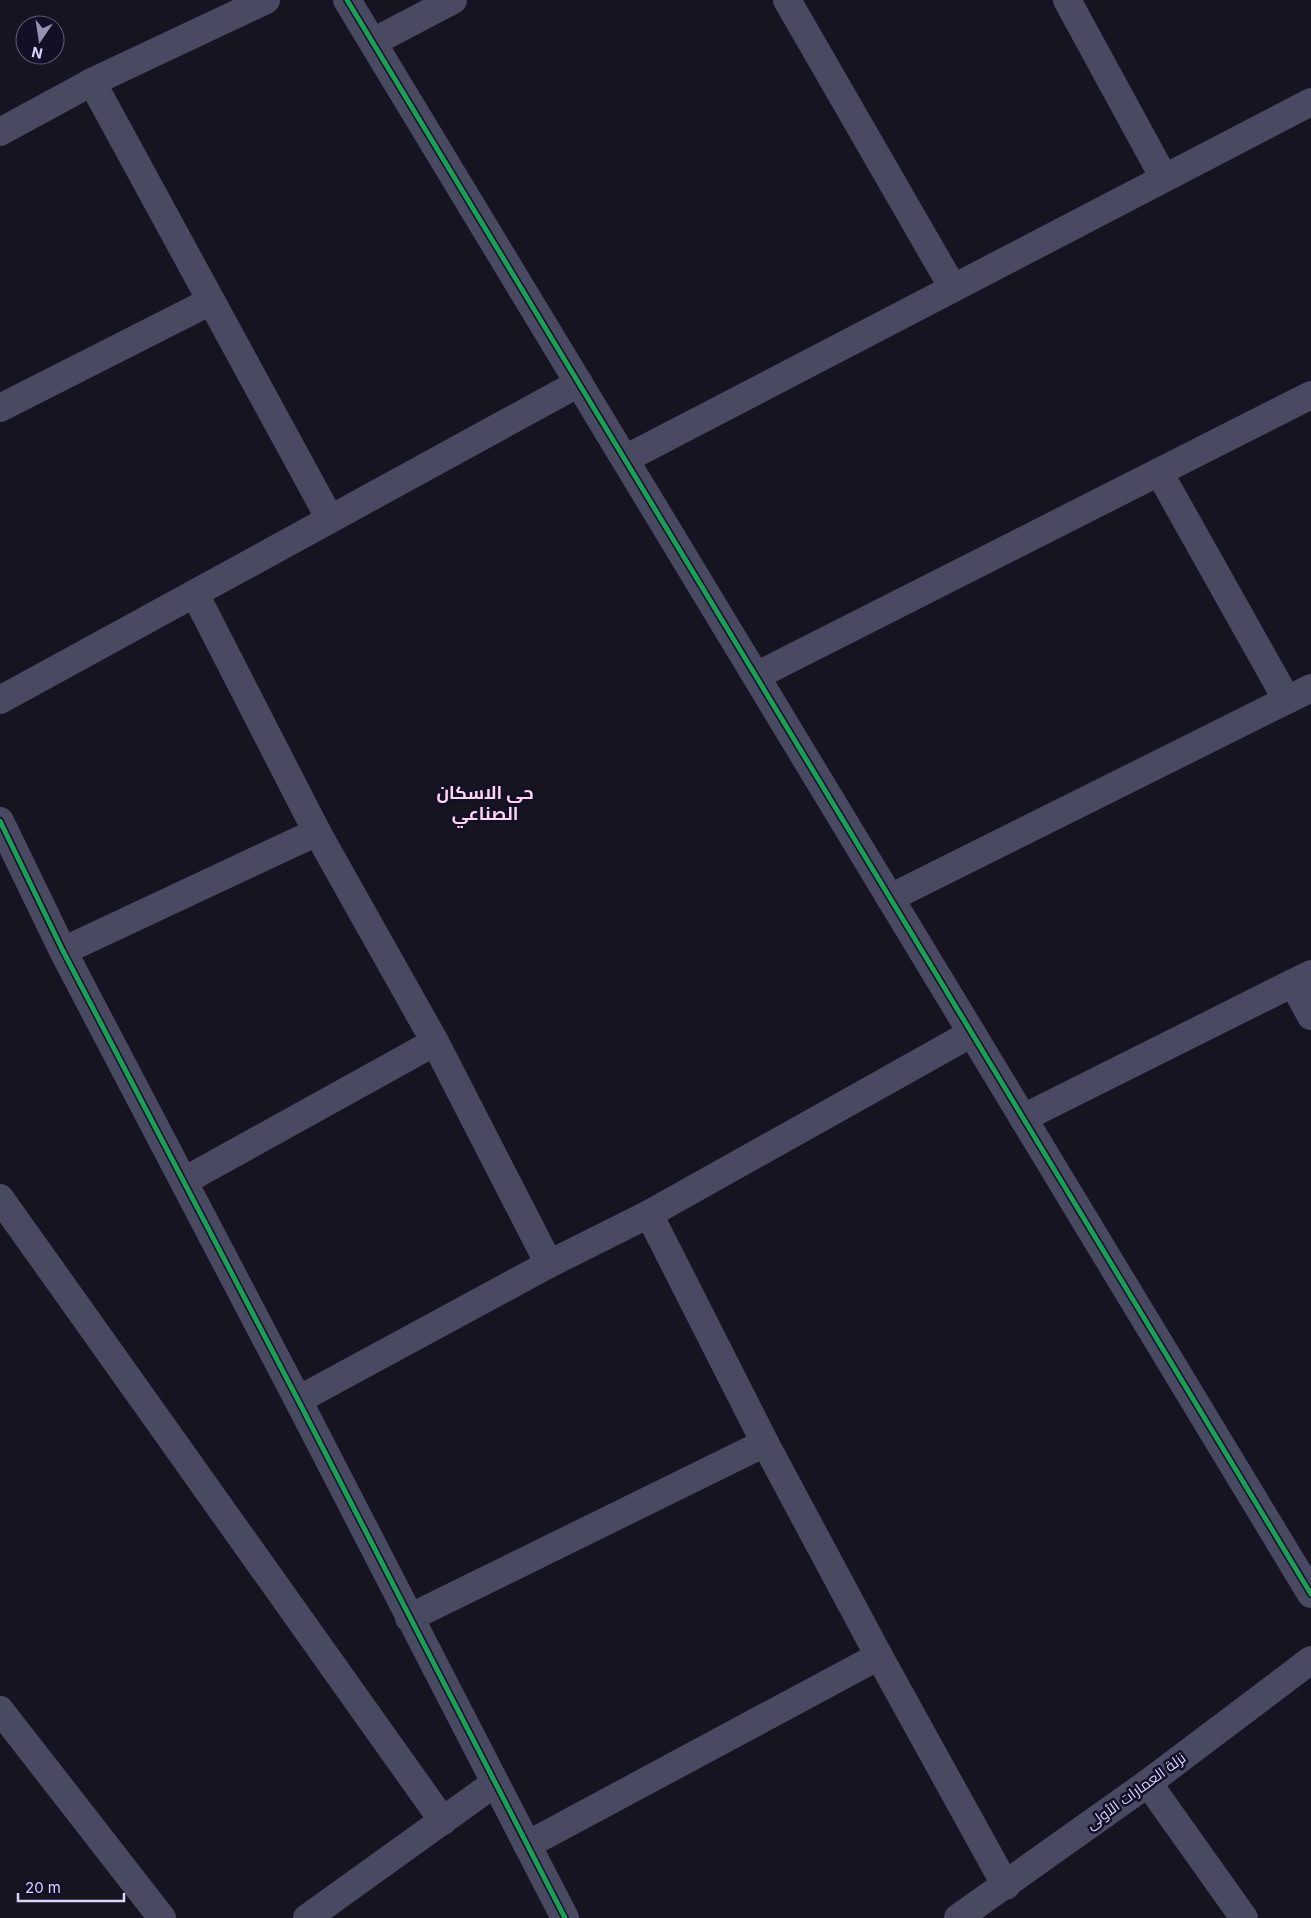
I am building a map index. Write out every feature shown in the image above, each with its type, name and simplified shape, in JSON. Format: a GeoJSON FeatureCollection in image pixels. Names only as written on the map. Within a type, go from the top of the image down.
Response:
{"type":"FeatureCollection","features":[{"type":"Feature","properties":{"kind":"street"},"geometry":{"type":"LineString","coordinates":[[0,132],[92,82],[266,0]]}},
{"type":"Feature","properties":{"kind":"street"},"geometry":{"type":"LineString","coordinates":[[347,0],[1311,1594]]}},
{"type":"Feature","properties":{"kind":"street"},"geometry":{"type":"LineString","coordinates":[[373,42],[453,0]]}},
{"type":"Feature","properties":{"kind":"street"},"geometry":{"type":"LineString","coordinates":[[787,0],[953,288]]}},
{"type":"Feature","properties":{"kind":"street"},"geometry":{"type":"LineString","coordinates":[[1067,0],[1164,178]]}},
{"type":"Feature","properties":{"kind":"street"},"geometry":{"type":"LineString","coordinates":[[92,82],[330,519]]}},
{"type":"Feature","properties":{"kind":"street"},"geometry":{"type":"LineString","coordinates":[[625,459],[1311,102]]}},
{"type":"Feature","properties":{"kind":"street"},"geometry":{"type":"LineString","coordinates":[[0,408],[211,301]]}},
{"type":"Feature","properties":{"kind":"street"},"geometry":{"type":"LineString","coordinates":[[0,700],[579,383]]}},
{"type":"Feature","properties":{"kind":"street"},"geometry":{"type":"LineString","coordinates":[[756,676],[1311,395]]}},
{"type":"Feature","properties":{"kind":"street"},"geometry":{"type":"LineString","coordinates":[[1160,472],[1287,700]]}},
{"type":"Feature","properties":{"kind":"street"},"geometry":{"type":"LineString","coordinates":[[195,594],[317,832],[435,1042],[549,1264]]}},
{"type":"Feature","properties":{"kind":"street"},"geometry":{"type":"LineString","coordinates":[[890,898],[1311,688]]}},
{"type":"Feature","properties":{"kind":"street"},"geometry":{"type":"LineString","coordinates":[[0,821],[7,850],[63,951],[184,1181],[564,1918]]}},
{"type":"Feature","properties":{"kind":"street"},"geometry":{"type":"LineString","coordinates":[[63,951],[317,832]]}},
{"type":"Feature","properties":{"kind":"street"},"geometry":{"type":"LineString","coordinates":[[1023,1118],[1302,978],[1311,1016]]}},
{"type":"Feature","properties":{"kind":"street"},"geometry":{"type":"LineString","coordinates":[[298,1400],[549,1264],[649,1214],[972,1032]]}},
{"type":"Feature","properties":{"kind":"street"},"geometry":{"type":"LineString","coordinates":[[184,1181],[435,1042]]}},
{"type":"Feature","properties":{"kind":"street"},"geometry":{"type":"LineString","coordinates":[[0,1198],[443,1821]]}},
{"type":"Feature","properties":{"kind":"street"},"geometry":{"type":"LineString","coordinates":[[649,1214],[765,1443],[879,1656],[1006,1886]]}},
{"type":"Feature","properties":{"kind":"street"},"geometry":{"type":"LineString","coordinates":[[409,1618],[765,1443]]}},
{"type":"Feature","properties":{"kind":"street"},"geometry":{"type":"LineString","coordinates":[[527,1845],[879,1656]]}},
{"type":"Feature","properties":{"kind":"street","name":"نزلة العمارات الأولى"},"geometry":{"type":"LineString","coordinates":[[958,1918],[1006,1886],[1148,1784],[1311,1660]]}},
{"type":"Feature","properties":{"kind":"street"},"geometry":{"type":"LineString","coordinates":[[0,1710],[162,1918]]}},
{"type":"Feature","properties":{"kind":"street"},"geometry":{"type":"LineString","coordinates":[[307,1918],[495,1784]]}},
{"type":"Feature","properties":{"kind":"street"},"geometry":{"type":"LineString","coordinates":[[1148,1784],[1244,1918]]}},
{"type":"Feature","properties":{"kind":"cycle path"},"geometry":{"type":"LineString","coordinates":[[347,0],[1311,1594]]}},
{"type":"Feature","properties":{"kind":"cycle path"},"geometry":{"type":"LineString","coordinates":[[0,821],[63,951],[298,1400],[565,1918]]}},
{"type":"Feature","properties":{"kind":"district","name":"حي الاسكان الصناعي"},"geometry":{"type":"Point","coordinates":[485,803]}}]}
